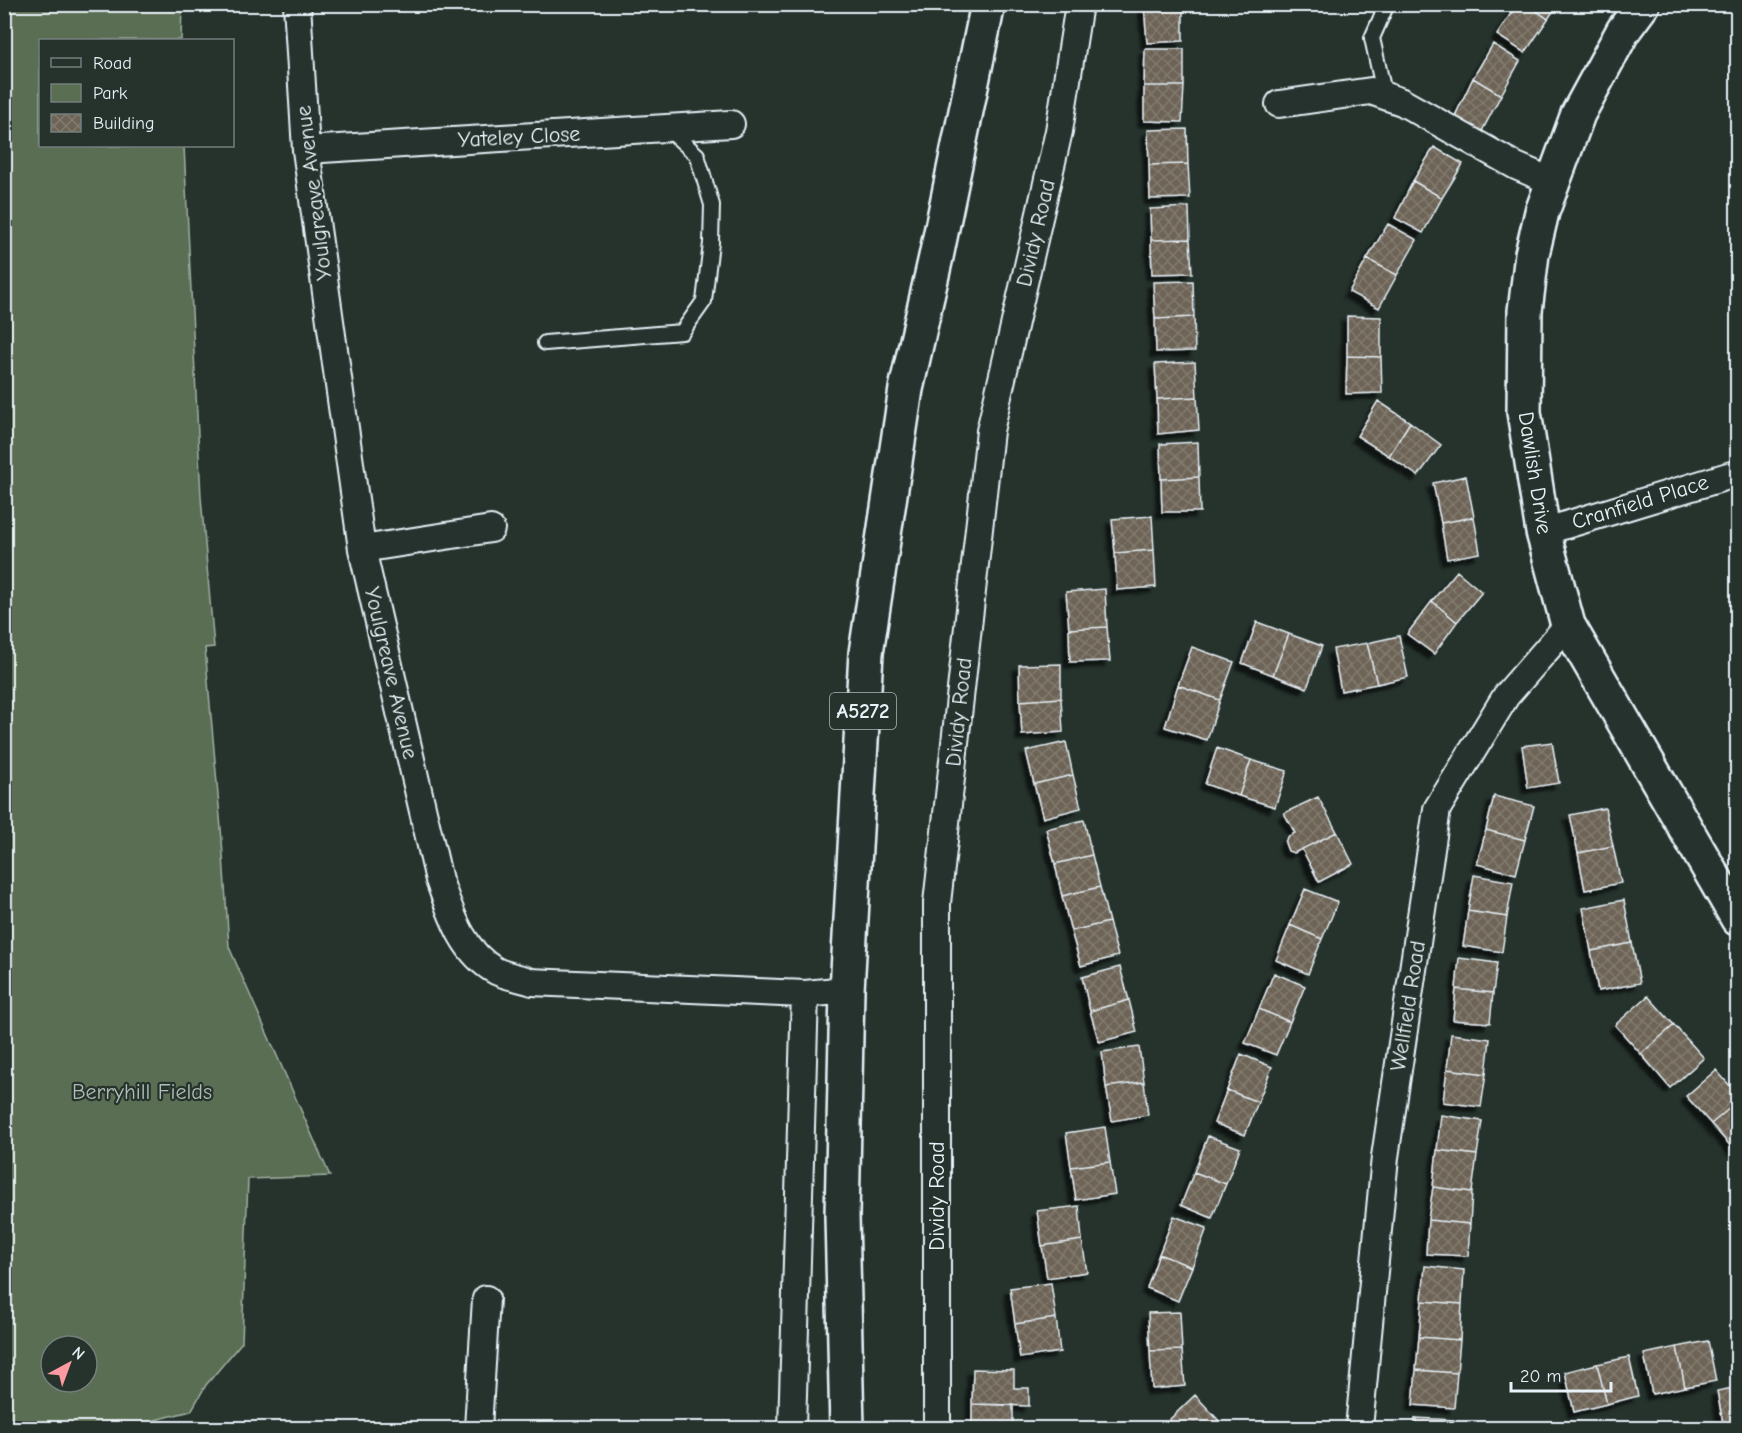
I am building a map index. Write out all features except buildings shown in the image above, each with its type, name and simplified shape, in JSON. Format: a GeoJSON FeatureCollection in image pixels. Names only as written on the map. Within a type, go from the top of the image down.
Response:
{"type":"FeatureCollection","features":[{"type":"Feature","properties":{"kind":"main road","name":"A5272"},"geometry":{"type":"LineString","coordinates":[[847,1428],[842,1216],[847,990],[868,641],[906,389],[936,257],[988,4]]}},
{"type":"Feature","properties":{"kind":"main road","name":"Dawlish Drive"},"geometry":{"type":"LineString","coordinates":[[1643,4],[1623,31],[1578,114],[1542,212],[1532,254],[1525,311],[1524,412],[1543,532],[1568,625],[1737,919]]}},
{"type":"Feature","properties":{"kind":"street","name":"Youlgreave Avenue"},"geometry":{"type":"LineString","coordinates":[[297,4],[306,150],[362,549],[439,880],[455,924],[471,950],[496,971],[532,982],[805,994],[847,990]]}},
{"type":"Feature","properties":{"kind":"street","name":"Dividy Road"},"geometry":{"type":"LineString","coordinates":[[937,1428],[937,903],[990,431],[1059,131],[1079,4]]}},
{"type":"Feature","properties":{"kind":"street"},"geometry":{"type":"LineString","coordinates":[[1279,104],[1371,92],[1402,102],[1516,166],[1553,182]]}},
{"type":"Feature","properties":{"kind":"street","name":"Yateley Close"},"geometry":{"type":"LineString","coordinates":[[306,150],[731,124]]}},
{"type":"Feature","properties":{"kind":"street","name":"Cranfield Place"},"geometry":{"type":"LineString","coordinates":[[1543,532],[1737,473]]}},
{"type":"Feature","properties":{"kind":"street"},"geometry":{"type":"LineString","coordinates":[[362,549],[491,529]]}},
{"type":"Feature","properties":{"kind":"street","name":"Wellfield Road"},"geometry":{"type":"LineString","coordinates":[[1359,1428],[1385,1157],[1437,809],[1506,696],[1568,625]]}},
{"type":"Feature","properties":{"kind":"street"},"geometry":{"type":"LineString","coordinates":[[792,1428],[805,994]]}},
{"type":"Feature","properties":{"kind":"street"},"geometry":{"type":"LineString","coordinates":[[478,1428],[486,1299]]}},
{"type":"Feature","properties":{"kind":"lane"},"geometry":{"type":"LineString","coordinates":[[1385,97],[1372,38],[1387,4]]}},
{"type":"Feature","properties":{"kind":"lane"},"geometry":{"type":"LineString","coordinates":[[545,343],[682,332],[704,301],[711,243],[712,205],[697,155],[667,128]]}},
{"type":"Feature","properties":{"kind":"green space","name":"Berryhill Fields"},"geometry":{"type":"Polygon","coordinates":[[[5,4],[182,5],[181,39],[39,39],[39,147],[184,147],[201,497],[214,647],[205,648],[229,947],[330,1176],[248,1179],[242,1342],[206,1385],[191,1411],[155,1420],[150,1428],[5,1428],[5,4]]]}}]}
